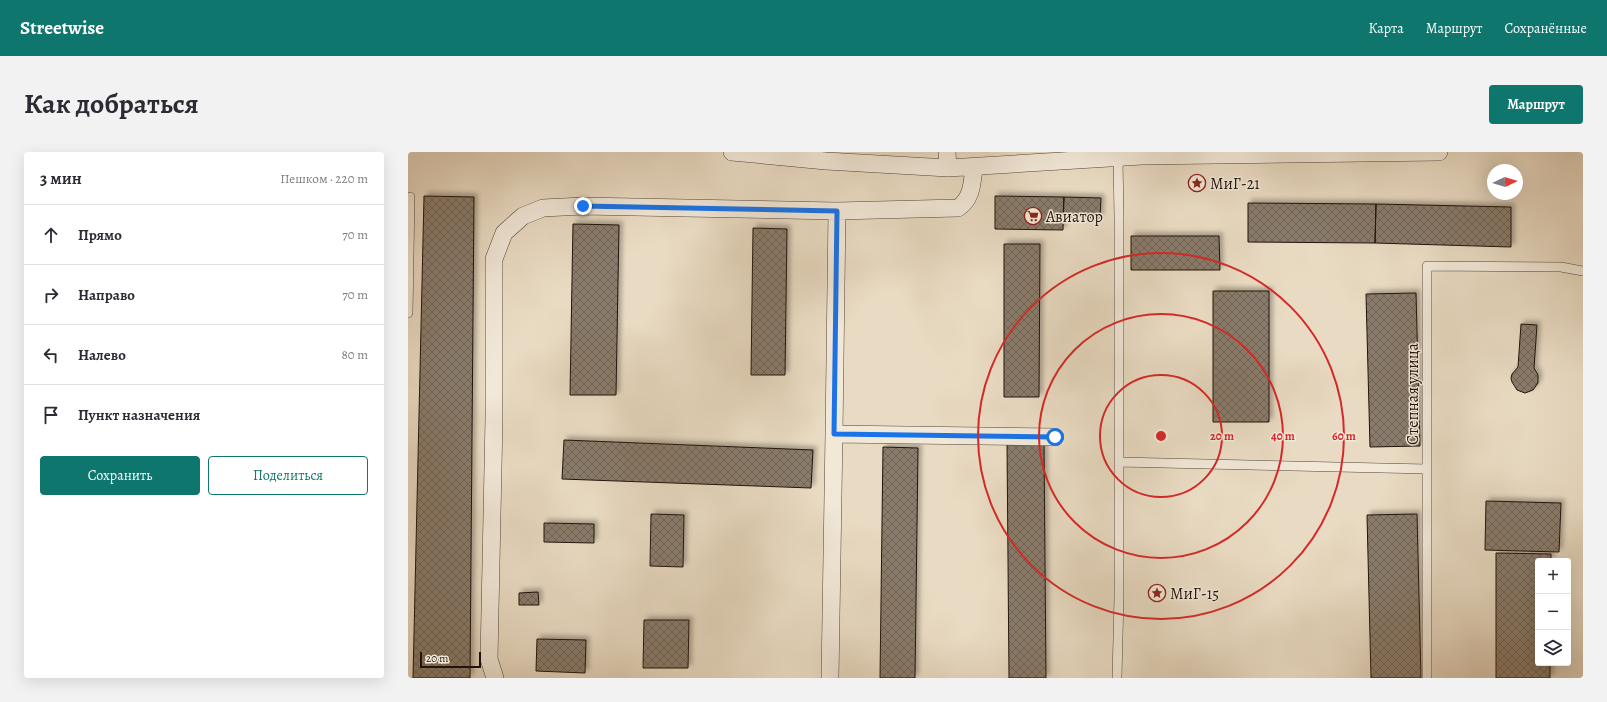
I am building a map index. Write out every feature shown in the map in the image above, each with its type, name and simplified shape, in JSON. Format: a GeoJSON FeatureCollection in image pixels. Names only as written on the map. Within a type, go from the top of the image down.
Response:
{"type":"FeatureCollection","features":[{"type":"Feature","properties":{"kind":"street"},"geometry":{"type":"LineString","coordinates":[[732,152],[948,160],[974,168],[1118,158],[1142,154],[1439,152]]}},
{"type":"Feature","properties":{"kind":"street"},"geometry":{"type":"LineString","coordinates":[[495,678],[489,659],[494,419],[494,259],[504,233],[523,216],[543,208],[576,206],[837,211],[958,208],[966,203],[971,187],[974,168]]}},
{"type":"Feature","properties":{"kind":"street"},"geometry":{"type":"LineString","coordinates":[[830,678],[837,211]]}},
{"type":"Feature","properties":{"kind":"street"},"geometry":{"type":"LineString","coordinates":[[834,434],[1055,437]]}},
{"type":"Feature","properties":{"kind":"lane"},"geometry":{"type":"LineString","coordinates":[[1117,678],[1119,597],[1118,158]]}},
{"type":"Feature","properties":{"kind":"lane"},"geometry":{"type":"LineString","coordinates":[[408,313],[410,197]]}},
{"type":"Feature","properties":{"kind":"lane","name":"Степная улица"},"geometry":{"type":"LineString","coordinates":[[1427,678],[1427,266],[1561,267],[1583,271]]}},
{"type":"Feature","properties":{"kind":"lane"},"geometry":{"type":"LineString","coordinates":[[1119,462],[1427,470]]}},
{"type":"Feature","properties":{"kind":"building"},"geometry":{"type":"Polygon","coordinates":[[[424,196],[474,197],[470,678],[413,678],[424,196]]]}},
{"type":"Feature","properties":{"kind":"building"},"geometry":{"type":"Polygon","coordinates":[[[995,196],[1064,197],[1063,230],[995,229],[995,196]]]}},
{"type":"Feature","properties":{"kind":"building"},"geometry":{"type":"Polygon","coordinates":[[[1064,197],[1101,198],[1100,218],[1063,217],[1064,197]]]}},
{"type":"Feature","properties":{"kind":"building"},"geometry":{"type":"Polygon","coordinates":[[[1248,203],[1376,204],[1375,243],[1248,242],[1248,203]]]}},
{"type":"Feature","properties":{"kind":"building"},"geometry":{"type":"Polygon","coordinates":[[[1376,204],[1511,207],[1511,247],[1375,243],[1376,204]]]}},
{"type":"Feature","properties":{"kind":"building"},"geometry":{"type":"Polygon","coordinates":[[[573,224],[619,225],[616,395],[570,395],[573,224]]]}},
{"type":"Feature","properties":{"kind":"building"},"geometry":{"type":"Polygon","coordinates":[[[753,228],[787,229],[785,375],[751,375],[753,228]]]}},
{"type":"Feature","properties":{"kind":"building"},"geometry":{"type":"Polygon","coordinates":[[[1131,236],[1219,236],[1220,270],[1131,270],[1131,236]]]}},
{"type":"Feature","properties":{"kind":"building"},"geometry":{"type":"Polygon","coordinates":[[[1004,244],[1040,244],[1039,397],[1004,397],[1004,244]]]}},
{"type":"Feature","properties":{"kind":"building"},"geometry":{"type":"Polygon","coordinates":[[[1213,291],[1269,291],[1269,422],[1213,422],[1213,291]]]}},
{"type":"Feature","properties":{"kind":"building"},"geometry":{"type":"Polygon","coordinates":[[[1416,293],[1420,446],[1370,447],[1366,294],[1416,293]]]}},
{"type":"Feature","properties":{"kind":"building"},"geometry":{"type":"Polygon","coordinates":[[[1521,324],[1537,325],[1534,368],[1538,375],[1538,383],[1533,390],[1525,393],[1517,390],[1511,378],[1512,374],[1518,367],[1521,324]]]}},
{"type":"Feature","properties":{"kind":"building"},"geometry":{"type":"Polygon","coordinates":[[[564,440],[813,450],[811,488],[562,479],[564,440]]]}},
{"type":"Feature","properties":{"kind":"building"},"geometry":{"type":"Polygon","coordinates":[[[1007,443],[1044,443],[1046,678],[1009,678],[1007,443]]]}},
{"type":"Feature","properties":{"kind":"building"},"geometry":{"type":"Polygon","coordinates":[[[883,447],[918,448],[915,678],[880,678],[883,447]]]}},
{"type":"Feature","properties":{"kind":"building"},"geometry":{"type":"Polygon","coordinates":[[[1486,501],[1561,503],[1559,552],[1485,550],[1486,501]]]}},
{"type":"Feature","properties":{"kind":"building"},"geometry":{"type":"Polygon","coordinates":[[[651,514],[684,515],[683,567],[650,566],[651,514]]]}},
{"type":"Feature","properties":{"kind":"building"},"geometry":{"type":"Polygon","coordinates":[[[1417,514],[1421,678],[1371,678],[1367,515],[1417,514]]]}},
{"type":"Feature","properties":{"kind":"building"},"geometry":{"type":"Polygon","coordinates":[[[544,523],[594,524],[594,543],[544,542],[544,523]]]}},
{"type":"Feature","properties":{"kind":"building"},"geometry":{"type":"Polygon","coordinates":[[[1496,553],[1551,554],[1551,558],[1535,558],[1535,666],[1550,666],[1550,678],[1496,678],[1496,553]]]}},
{"type":"Feature","properties":{"kind":"building"},"geometry":{"type":"Polygon","coordinates":[[[538,592],[539,605],[519,605],[519,593],[538,592]]]}},
{"type":"Feature","properties":{"kind":"building"},"geometry":{"type":"Polygon","coordinates":[[[644,620],[689,620],[688,668],[643,668],[644,620]]]}},
{"type":"Feature","properties":{"kind":"building"},"geometry":{"type":"Polygon","coordinates":[[[537,639],[586,640],[585,673],[536,671],[537,639]]]}},
{"type":"Feature","properties":{"kind":"place","name":"МиГ-21"},"geometry":{"type":"Point","coordinates":[1197,183]}},
{"type":"Feature","properties":{"kind":"place","name":"Авиатор"},"geometry":{"type":"Point","coordinates":[1033,216]}},
{"type":"Feature","properties":{"kind":"place","name":"МиГ-15"},"geometry":{"type":"Point","coordinates":[1157,593]}},
{"type":"Feature","properties":{"kind":"route"},"geometry":{"type":"LineString","coordinates":[[583,206],[837,211],[834,434],[1055,437]]}}]}
